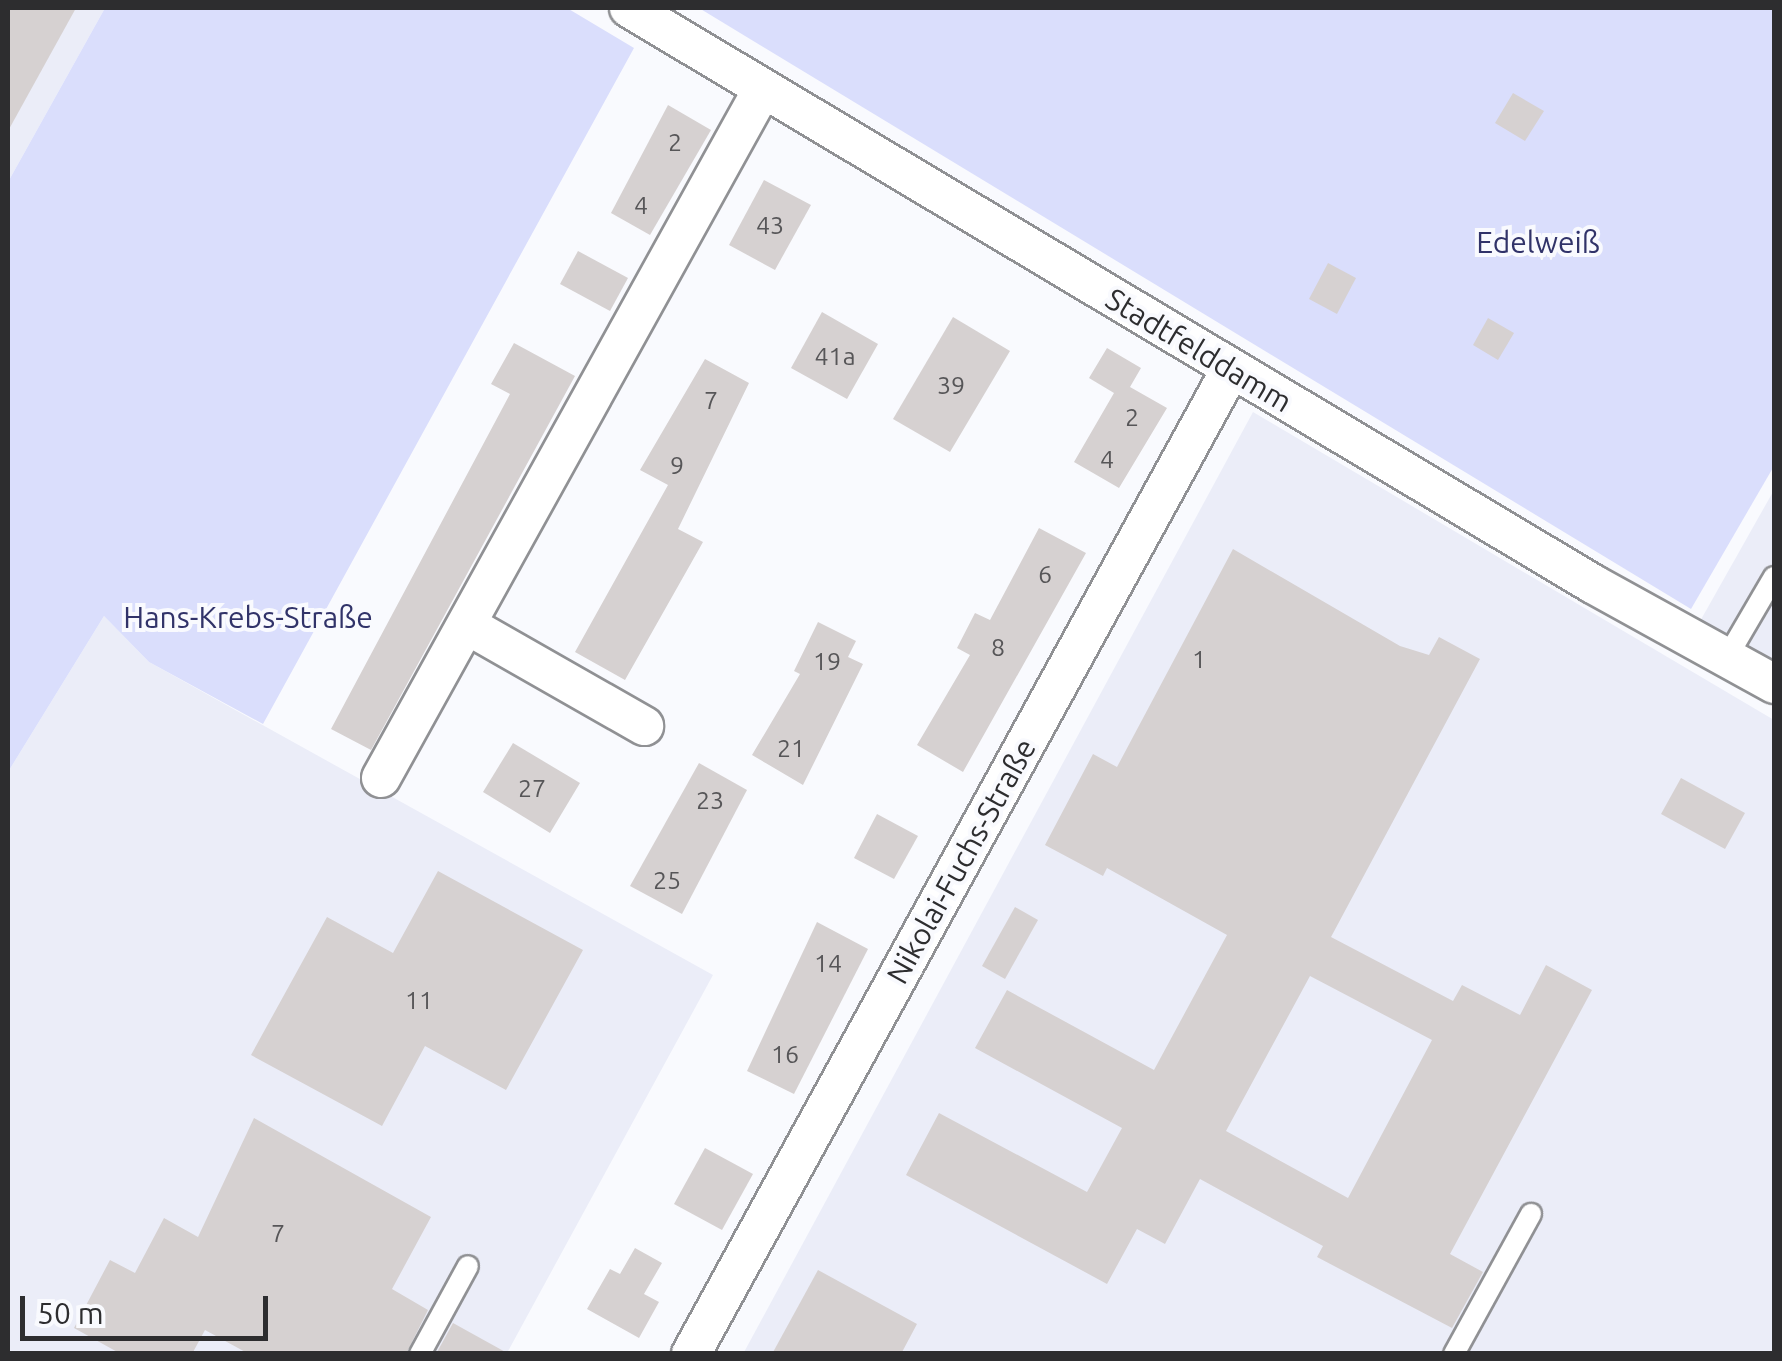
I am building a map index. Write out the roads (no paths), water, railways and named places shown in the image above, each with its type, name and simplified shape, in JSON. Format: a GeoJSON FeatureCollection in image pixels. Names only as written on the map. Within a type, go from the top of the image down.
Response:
{"type":"FeatureCollection","features":[{"type":"Feature","properties":{"kind":"street","name":"Stadtfelddamm"},"geometry":{"type":"LineString","coordinates":[[628,8],[1231,370],[1774,684]]}},
{"type":"Feature","properties":{"kind":"street"},"geometry":{"type":"LineString","coordinates":[[381,778],[762,90]]}},
{"type":"Feature","properties":{"kind":"street","name":"Nikolai-Fuchs-Straße"},"geometry":{"type":"LineString","coordinates":[[691,1354],[1231,370]]}},
{"type":"Feature","properties":{"kind":"street"},"geometry":{"type":"LineString","coordinates":[[467,626],[644,726]]}},
{"type":"Feature","properties":{"kind":"lane"},"geometry":{"type":"LineString","coordinates":[[1726,658],[1774,577]]}},
{"type":"Feature","properties":{"kind":"lane"},"geometry":{"type":"LineString","coordinates":[[1454,1354],[1531,1214]]}},
{"type":"Feature","properties":{"kind":"lane"},"geometry":{"type":"LineString","coordinates":[[420,1354],[468,1266]]}},
{"type":"Feature","properties":{"kind":"park label","name":"Edelweiß"},"geometry":{"type":"Point","coordinates":[1538,242]}},
{"type":"Feature","properties":{"kind":"park label","name":"Hans-Krebs-Straße"},"geometry":{"type":"Point","coordinates":[248,617]}}]}
